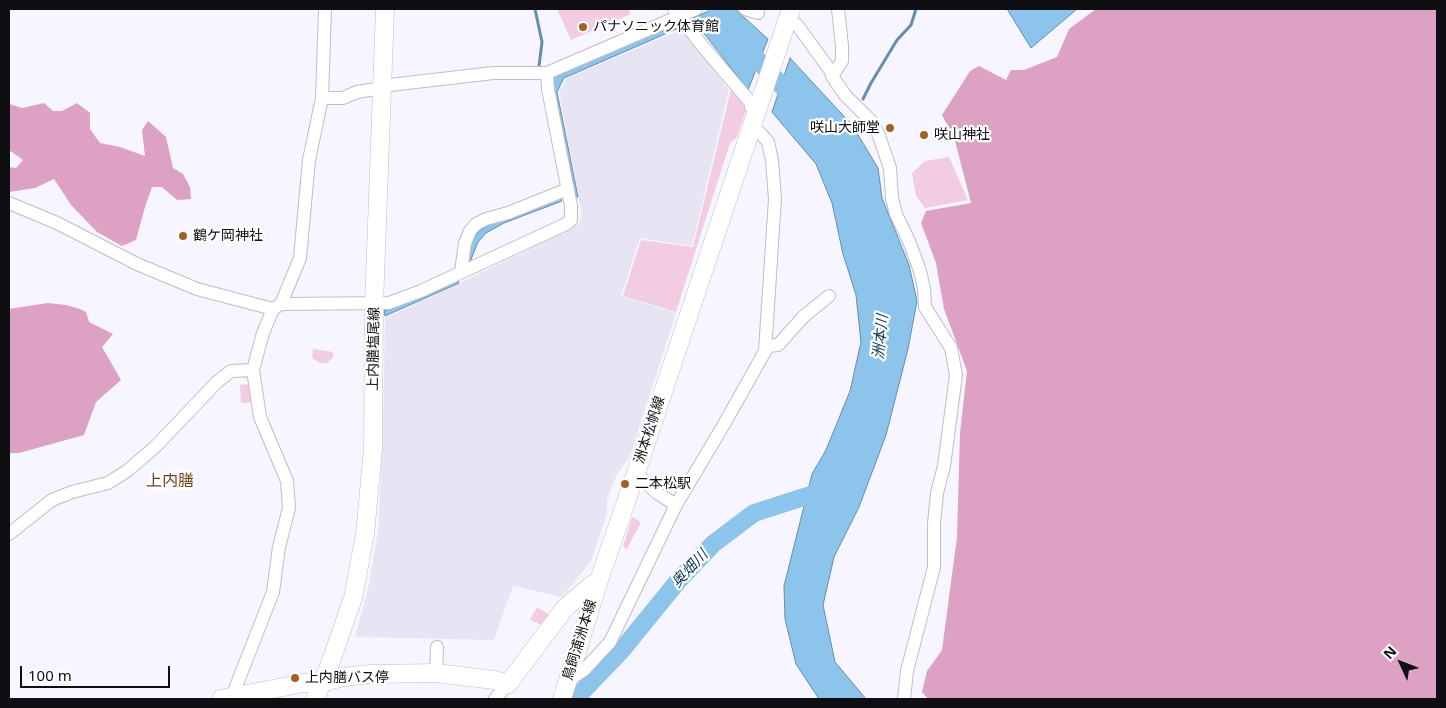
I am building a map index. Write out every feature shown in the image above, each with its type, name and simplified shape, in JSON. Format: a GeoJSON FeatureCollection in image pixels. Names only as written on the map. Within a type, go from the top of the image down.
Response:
{"type":"FeatureCollection","features":[{"type":"Feature","properties":{"kind":"main road","name":"上内膳塩尾線"},"geometry":{"type":"LineString","coordinates":[[318,691],[330,664],[353,598],[365,534],[373,449],[374,304],[385,9]]}},
{"type":"Feature","properties":{"kind":"main road","name":"洲本松帆線"},"geometry":{"type":"LineString","coordinates":[[598,580],[637,470],[751,127],[755,106],[788,18]]}},
{"type":"Feature","properties":{"kind":"main road"},"geometry":{"type":"LineString","coordinates":[[229,698],[304,683],[318,691],[343,677],[362,675],[436,673],[494,680],[508,684],[565,608],[598,580]]}},
{"type":"Feature","properties":{"kind":"main road","name":"鳥飼浦洲本線"},"geometry":{"type":"LineString","coordinates":[[562,699],[598,580]]}},
{"type":"Feature","properties":{"kind":"street"},"geometry":{"type":"LineString","coordinates":[[229,698],[235,689],[273,592],[279,547],[289,508],[287,481],[260,417],[253,370],[263,333],[300,258],[309,160],[322,98],[325,9]]}},
{"type":"Feature","properties":{"kind":"street"},"geometry":{"type":"LineString","coordinates":[[322,98],[343,98],[356,92],[390,85],[494,73],[547,73],[679,13],[696,9]]}},
{"type":"Feature","properties":{"kind":"street"},"geometry":{"type":"LineString","coordinates":[[745,9],[758,12]]}},
{"type":"Feature","properties":{"kind":"street"},"geometry":{"type":"LineString","coordinates":[[832,76],[842,62],[838,9]]}},
{"type":"Feature","properties":{"kind":"street"},"geometry":{"type":"LineString","coordinates":[[679,13],[712,57],[755,106]]}},
{"type":"Feature","properties":{"kind":"street"},"geometry":{"type":"LineString","coordinates":[[788,18],[798,26],[832,73],[832,76],[845,95],[872,122],[880,136],[890,168],[892,198],[896,214],[909,241],[920,271],[925,307],[951,348],[956,375],[944,466],[937,493],[934,524],[934,567],[907,671],[904,699]]}},
{"type":"Feature","properties":{"kind":"street"},"geometry":{"type":"LineString","coordinates":[[9,203],[57,223],[137,264],[197,289],[277,306],[389,303],[421,291],[571,220],[572,213],[548,89],[547,73]]}},
{"type":"Feature","properties":{"kind":"street"},"geometry":{"type":"LineString","coordinates":[[751,127],[768,142],[772,160],[775,199],[765,351]]}},
{"type":"Feature","properties":{"kind":"street"},"geometry":{"type":"LineString","coordinates":[[461,272],[465,243],[470,231],[476,224],[486,218],[508,213],[568,189]]}},
{"type":"Feature","properties":{"kind":"street"},"geometry":{"type":"LineString","coordinates":[[566,682],[584,670],[610,642],[676,505],[768,346],[778,345],[804,316],[829,296]]}},
{"type":"Feature","properties":{"kind":"street"},"geometry":{"type":"LineString","coordinates":[[9,534],[52,500],[108,482],[127,470],[156,446],[217,382],[231,371],[253,370]]}},
{"type":"Feature","properties":{"kind":"street"},"geometry":{"type":"LineString","coordinates":[[637,470],[642,479],[657,493],[676,505]]}},
{"type":"Feature","properties":{"kind":"street"},"geometry":{"type":"LineString","coordinates":[[436,673],[437,647]]}},
{"type":"Feature","properties":{"kind":"street"},"geometry":{"type":"LineString","coordinates":[[495,699],[508,684]]}},
{"type":"Feature","properties":{"kind":"shaded area","name":"パナソニック体育館"},"geometry":{"type":"Polygon","coordinates":[[[557,9],[628,9],[631,14],[571,40],[557,9]]]}},
{"type":"Feature","properties":{"kind":"shaded area"},"geometry":{"type":"Polygon","coordinates":[[[1096,9],[1437,9],[1437,699],[928,699],[922,692],[927,671],[942,650],[957,537],[960,433],[967,371],[944,309],[936,263],[921,223],[926,211],[971,203],[954,137],[942,115],[970,71],[979,66],[1006,80],[1011,70],[1024,70],[1057,57],[1069,29],[1096,9]]]}},
{"type":"Feature","properties":{"kind":"shaded area"},"geometry":{"type":"Polygon","coordinates":[[[683,29],[729,90],[692,246],[640,238],[621,296],[676,313],[630,456],[616,476],[607,500],[607,514],[591,561],[562,597],[513,586],[494,640],[355,637],[368,589],[378,532],[383,430],[385,318],[578,225],[582,214],[559,93],[567,78],[683,29]]]}},
{"type":"Feature","properties":{"kind":"shaded area"},"geometry":{"type":"Polygon","coordinates":[[[731,89],[747,107],[737,137],[730,143],[676,312],[623,296],[641,240],[693,247],[731,89]]]}},
{"type":"Feature","properties":{"kind":"shaded area"},"geometry":{"type":"Polygon","coordinates":[[[44,103],[53,111],[62,111],[77,103],[90,113],[90,129],[100,143],[120,147],[145,156],[142,130],[148,121],[166,137],[173,168],[183,174],[190,187],[191,199],[177,200],[162,187],[152,187],[136,240],[122,246],[97,232],[71,205],[54,179],[35,188],[9,192],[9,167],[16,168],[23,160],[9,150],[9,104],[22,108],[44,103]]]}},
{"type":"Feature","properties":{"kind":"shaded area"},"geometry":{"type":"Polygon","coordinates":[[[949,157],[968,200],[925,208],[916,196],[912,173],[925,161],[949,157]]]}},
{"type":"Feature","properties":{"kind":"shaded area"},"geometry":{"type":"Polygon","coordinates":[[[48,303],[80,309],[86,312],[89,322],[113,334],[102,347],[121,380],[96,402],[84,435],[19,453],[9,453],[9,309],[48,303]]]}},
{"type":"Feature","properties":{"kind":"shaded area"},"geometry":{"type":"Polygon","coordinates":[[[313,349],[333,352],[333,357],[327,363],[320,363],[312,358],[313,349]]]}},
{"type":"Feature","properties":{"kind":"shaded area"},"geometry":{"type":"Polygon","coordinates":[[[250,384],[251,402],[241,403],[240,385],[250,384]]]}},
{"type":"Feature","properties":{"kind":"shaded area"},"geometry":{"type":"Polygon","coordinates":[[[632,517],[641,522],[627,549],[623,547],[632,517]]]}},
{"type":"Feature","properties":{"kind":"shaded area"},"geometry":{"type":"Polygon","coordinates":[[[537,607],[550,615],[542,625],[530,620],[537,607]]]}},
{"type":"Feature","properties":{"kind":"water"},"geometry":{"type":"Polygon","coordinates":[[[714,9],[735,9],[768,39],[748,90],[692,18],[714,9]]]}},
{"type":"Feature","properties":{"kind":"water"},"geometry":{"type":"Polygon","coordinates":[[[1007,9],[1077,9],[1031,48],[1007,9]]]}},
{"type":"Feature","properties":{"kind":"water"},"geometry":{"type":"Polygon","coordinates":[[[676,22],[679,28],[564,78],[557,92],[578,197],[572,197],[552,79],[559,72],[676,22]]]}},
{"type":"Feature","properties":{"kind":"water"},"geometry":{"type":"Polygon","coordinates":[[[790,58],[852,125],[878,168],[882,198],[909,265],[917,301],[908,349],[886,435],[859,507],[834,557],[823,605],[835,662],[866,699],[819,699],[796,664],[785,619],[784,586],[812,474],[826,450],[850,391],[861,342],[856,295],[843,254],[832,203],[816,164],[772,112],[790,58]]]}},
{"type":"Feature","properties":{"kind":"water"},"geometry":{"type":"Polygon","coordinates":[[[560,197],[562,201],[504,223],[486,233],[478,242],[470,262],[466,262],[471,241],[485,227],[498,220],[560,197]]]}},
{"type":"Feature","properties":{"kind":"water"},"geometry":{"type":"Polygon","coordinates":[[[457,279],[459,283],[385,316],[384,311],[457,279]]]}},
{"type":"Feature","properties":{"kind":"waterway"},"geometry":{"type":"LineString","coordinates":[[535,9],[542,42],[539,66]]}},
{"type":"Feature","properties":{"kind":"waterway","name":"洲本川"},"geometry":{"type":"LineString","coordinates":[[716,9],[727,27],[797,102]]}},
{"type":"Feature","properties":{"kind":"waterway"},"geometry":{"type":"LineString","coordinates":[[863,99],[897,40],[911,25],[916,9]]}},
{"type":"Feature","properties":{"kind":"waterway","name":"奥畑川"},"geometry":{"type":"LineString","coordinates":[[575,699],[621,651],[678,581],[713,544],[754,513],[829,489]]}},
{"type":"Feature","properties":{"kind":"place","name":"パナソニック体育館"},"geometry":{"type":"Point","coordinates":[583,27]}},
{"type":"Feature","properties":{"kind":"place","name":"咲山大師堂"},"geometry":{"type":"Point","coordinates":[890,128]}},
{"type":"Feature","properties":{"kind":"place","name":"咲山神社"},"geometry":{"type":"Point","coordinates":[924,135]}},
{"type":"Feature","properties":{"kind":"place","name":"鶴ケ岡神社"},"geometry":{"type":"Point","coordinates":[183,236]}},
{"type":"Feature","properties":{"kind":"place","name":"二本松駅"},"geometry":{"type":"Point","coordinates":[625,484]}},
{"type":"Feature","properties":{"kind":"place","name":"上内膳バス停"},"geometry":{"type":"Point","coordinates":[295,678]}},
{"type":"Feature","properties":{"kind":"district","name":"上内膳"},"geometry":{"type":"Point","coordinates":[170,481]}}]}
